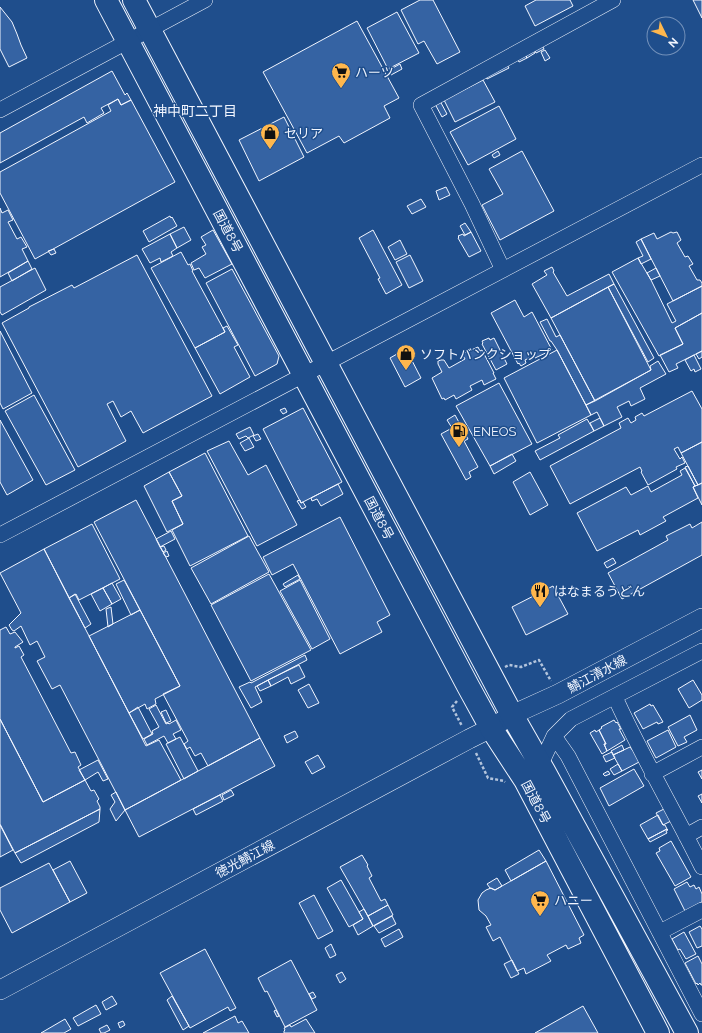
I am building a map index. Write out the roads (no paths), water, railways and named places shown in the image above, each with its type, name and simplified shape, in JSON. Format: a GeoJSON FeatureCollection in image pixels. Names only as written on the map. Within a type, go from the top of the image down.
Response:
{"type":"FeatureCollection","features":[{"type":"Feature","properties":{"kind":"highway","name":"国道8号"},"geometry":{"type":"LineString","coordinates":[[106,0],[491,728],[524,780],[658,1033]]}},
{"type":"Feature","properties":{"kind":"highway","name":"国道8号"},"geometry":{"type":"LineString","coordinates":[[134,0],[512,716],[544,771],[687,1033]]}},
{"type":"Feature","properties":{"kind":"main road","name":"鯖江清水線"},"geometry":{"type":"LineString","coordinates":[[491,728],[702,618]]}},
{"type":"Feature","properties":{"kind":"main road","name":"徳光鯖江線"},"geometry":{"type":"LineString","coordinates":[[0,990],[491,728]]}},
{"type":"Feature","properties":{"kind":"street"},"geometry":{"type":"LineString","coordinates":[[0,110],[205,0]]}},
{"type":"Feature","properties":{"kind":"street"},"geometry":{"type":"LineString","coordinates":[[503,270],[472,204],[421,105],[613,0]]}},
{"type":"Feature","properties":{"kind":"street"},"geometry":{"type":"LineString","coordinates":[[0,535],[702,165]]}},
{"type":"Feature","properties":{"kind":"street"},"geometry":{"type":"LineString","coordinates":[[540,766],[554,736],[572,719],[702,651]]}},
{"type":"Feature","properties":{"kind":"street"},"geometry":{"type":"LineString","coordinates":[[615,697],[652,774],[702,867]]}},
{"type":"Feature","properties":{"kind":"street"},"geometry":{"type":"LineString","coordinates":[[554,736],[568,756],[660,932],[698,998],[702,1014]]}},
{"type":"Feature","properties":{"kind":"street"},"geometry":{"type":"LineString","coordinates":[[652,774],[702,747]]}},
{"type":"Feature","properties":{"kind":"street"},"geometry":{"type":"LineString","coordinates":[[686,836],[702,828]]}},
{"type":"Feature","properties":{"kind":"street"},"geometry":{"type":"LineString","coordinates":[[660,932],[702,910]]}},
{"type":"Feature","properties":{"kind":"place","name":"ハーツ"},"geometry":{"type":"Point","coordinates":[341,89]}},
{"type":"Feature","properties":{"kind":"place","name":"セリア"},"geometry":{"type":"Point","coordinates":[270,150]}},
{"type":"Feature","properties":{"kind":"place","name":"ソフトバンクショップ"},"geometry":{"type":"Point","coordinates":[406,371]}},
{"type":"Feature","properties":{"kind":"place","name":"ENEOS"},"geometry":{"type":"Point","coordinates":[459,448]}},
{"type":"Feature","properties":{"kind":"place","name":"はなまるうどん"},"geometry":{"type":"Point","coordinates":[540,608]}},
{"type":"Feature","properties":{"kind":"place","name":"ハニー"},"geometry":{"type":"Point","coordinates":[540,917]}},
{"type":"Feature","properties":{"kind":"district","name":"神中町二丁目"},"geometry":{"type":"Point","coordinates":[195,111]}}]}
